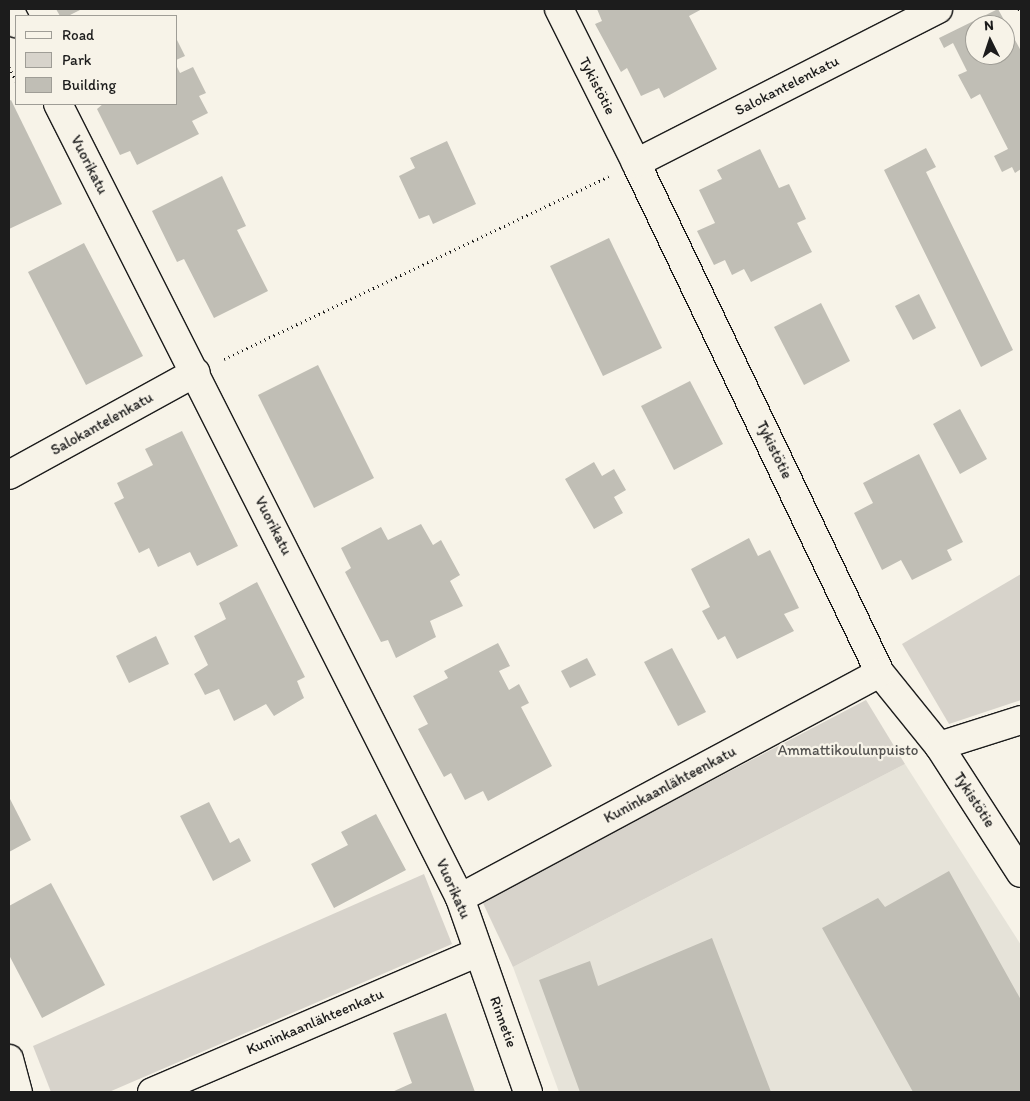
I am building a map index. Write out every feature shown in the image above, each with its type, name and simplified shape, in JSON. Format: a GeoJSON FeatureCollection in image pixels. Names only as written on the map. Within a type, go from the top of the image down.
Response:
{"type":"FeatureCollection","features":[{"type":"Feature","properties":{"kind":"street"},"geometry":{"type":"LineString","coordinates":[[9,9],[15,21]]}},
{"type":"Feature","properties":{"kind":"street","name":"Tykistötie"},"geometry":{"type":"LineString","coordinates":[[558,9],[636,163],[880,673],[939,746],[1021,873]]}},
{"type":"Feature","properties":{"kind":"street","name":"Salokantelenkatu"},"geometry":{"type":"LineString","coordinates":[[636,163],[938,9]]}},
{"type":"Feature","properties":{"kind":"street","name":"Vuorikatu"},"geometry":{"type":"LineString","coordinates":[[59,105],[196,372],[460,898],[478,952]]}},
{"type":"Feature","properties":{"kind":"street","name":"Salokantelenkatu"},"geometry":{"type":"LineString","coordinates":[[9,475],[196,372]]}},
{"type":"Feature","properties":{"kind":"street","name":"Kuninkaanlähteenkatu"},"geometry":{"type":"LineString","coordinates":[[460,898],[880,673]]}},
{"type":"Feature","properties":{"kind":"street"},"geometry":{"type":"LineString","coordinates":[[939,746],[1021,720]]}},
{"type":"Feature","properties":{"kind":"street","name":"Kuninkaanlähteenkatu"},"geometry":{"type":"LineString","coordinates":[[152,1092],[478,952]]}},
{"type":"Feature","properties":{"kind":"street","name":"Rinnetie"},"geometry":{"type":"LineString","coordinates":[[478,952],[528,1092]]}},
{"type":"Feature","properties":{"kind":"street"},"geometry":{"type":"LineString","coordinates":[[9,1059],[18,1092]]}},
{"type":"Feature","properties":{"kind":"path"},"geometry":{"type":"LineString","coordinates":[[9,67],[15,79]]}},
{"type":"Feature","properties":{"kind":"path"},"geometry":{"type":"LineString","coordinates":[[196,372],[636,163]]}},
{"type":"Feature","properties":{"kind":"shaded area"},"geometry":{"type":"Polygon","coordinates":[[[905,764],[1021,945],[1021,1092],[559,1092],[513,967],[905,764]]]}},
{"type":"Feature","properties":{"kind":"green space","name":"Ammattikoulunpuisto"},"geometry":{"type":"Polygon","coordinates":[[[1021,574],[1021,700],[949,724],[902,644],[1021,574]]]}},
{"type":"Feature","properties":{"kind":"green space","name":"Ammattikoulunpuisto"},"geometry":{"type":"Polygon","coordinates":[[[866,700],[905,764],[513,967],[482,901],[866,700]]]}},
{"type":"Feature","properties":{"kind":"green space"},"geometry":{"type":"Polygon","coordinates":[[[424,874],[452,944],[109,1092],[51,1092],[33,1046],[424,874]]]}},
{"type":"Feature","properties":{"kind":"building"},"geometry":{"type":"Polygon","coordinates":[[[56,9],[82,9],[70,15],[59,15],[56,9]]]}},
{"type":"Feature","properties":{"kind":"building"},"geometry":{"type":"Polygon","coordinates":[[[597,9],[702,9],[689,16],[717,69],[664,98],[659,88],[641,96],[627,68],[621,72],[595,24],[602,21],[597,9]]]}},
{"type":"Feature","properties":{"kind":"building"},"geometry":{"type":"Polygon","coordinates":[[[998,9],[1001,15],[986,15],[998,9]]]}},
{"type":"Feature","properties":{"kind":"building"},"geometry":{"type":"Polygon","coordinates":[[[965,25],[965,65],[1015,65],[1015,40],[1021,51],[1021,169],[1015,173],[1012,167],[1002,172],[994,156],[1008,149],[980,94],[971,99],[958,75],[967,71],[953,43],[944,48],[939,38],[965,25]]]}},
{"type":"Feature","properties":{"kind":"building"},"geometry":{"type":"Polygon","coordinates":[[[178,42],[185,56],[178,59],[178,42]]]}},
{"type":"Feature","properties":{"kind":"building"},"geometry":{"type":"Polygon","coordinates":[[[193,67],[206,93],[199,96],[208,113],[192,121],[199,134],[137,165],[130,151],[120,155],[97,109],[102,105],[178,105],[178,69],[180,73],[193,67]]]}},
{"type":"Feature","properties":{"kind":"building"},"geometry":{"type":"Polygon","coordinates":[[[11,100],[62,204],[9,229],[9,101],[11,100]]]}},
{"type":"Feature","properties":{"kind":"building"},"geometry":{"type":"Polygon","coordinates":[[[447,141],[476,204],[433,224],[429,215],[419,219],[399,176],[415,168],[410,158],[447,141]]]}},
{"type":"Feature","properties":{"kind":"building"},"geometry":{"type":"Polygon","coordinates":[[[926,148],[936,167],[926,172],[1013,350],[981,367],[884,170],[926,148]]]}},
{"type":"Feature","properties":{"kind":"building"},"geometry":{"type":"Polygon","coordinates":[[[760,149],[779,188],[789,184],[806,219],[797,223],[812,252],[751,282],[744,269],[732,275],[725,260],[714,265],[697,231],[715,223],[699,190],[722,179],[717,170],[760,149]]]}},
{"type":"Feature","properties":{"kind":"building"},"geometry":{"type":"Polygon","coordinates":[[[222,176],[246,226],[237,230],[268,291],[214,318],[184,259],[177,262],[152,211],[222,176]]]}},
{"type":"Feature","properties":{"kind":"building"},"geometry":{"type":"Polygon","coordinates":[[[609,238],[662,348],[603,376],[550,266],[609,238]]]}},
{"type":"Feature","properties":{"kind":"building"},"geometry":{"type":"Polygon","coordinates":[[[84,243],[143,356],[86,385],[28,272],[84,243]]]}},
{"type":"Feature","properties":{"kind":"building"},"geometry":{"type":"Polygon","coordinates":[[[919,294],[936,328],[913,340],[895,306],[919,294]]]}},
{"type":"Feature","properties":{"kind":"building"},"geometry":{"type":"Polygon","coordinates":[[[821,303],[850,361],[804,385],[774,327],[821,303]]]}},
{"type":"Feature","properties":{"kind":"building"},"geometry":{"type":"Polygon","coordinates":[[[318,365],[374,478],[314,508],[258,395],[318,365]]]}},
{"type":"Feature","properties":{"kind":"building"},"geometry":{"type":"Polygon","coordinates":[[[690,381],[723,444],[674,470],[641,406],[690,381]]]}},
{"type":"Feature","properties":{"kind":"building"},"geometry":{"type":"Polygon","coordinates":[[[960,409],[987,459],[960,474],[933,424],[960,409]]]}},
{"type":"Feature","properties":{"kind":"building"},"geometry":{"type":"Polygon","coordinates":[[[182,431],[238,546],[197,566],[190,552],[158,567],[149,548],[139,553],[114,503],[124,498],[117,483],[153,465],[145,449],[182,431]]]}},
{"type":"Feature","properties":{"kind":"building"},"geometry":{"type":"Polygon","coordinates":[[[919,454],[963,542],[947,550],[952,560],[912,580],[901,560],[882,570],[854,513],[873,503],[863,483],[919,454]]]}},
{"type":"Feature","properties":{"kind":"building"},"geometry":{"type":"Polygon","coordinates":[[[594,462],[602,476],[614,469],[626,490],[614,497],[623,513],[594,529],[565,479],[594,462]]]}},
{"type":"Feature","properties":{"kind":"building"},"geometry":{"type":"Polygon","coordinates":[[[421,524],[433,545],[441,540],[460,575],[450,581],[463,606],[430,621],[436,637],[396,658],[388,640],[381,642],[345,572],[351,568],[341,548],[381,527],[388,540],[421,524]]]}},
{"type":"Feature","properties":{"kind":"building"},"geometry":{"type":"Polygon","coordinates":[[[749,538],[758,556],[770,550],[799,608],[784,614],[794,631],[737,659],[725,636],[718,640],[702,611],[710,607],[691,569],[749,538]]]}},
{"type":"Feature","properties":{"kind":"building"},"geometry":{"type":"Polygon","coordinates":[[[257,582],[305,677],[297,681],[304,698],[274,716],[266,704],[234,721],[219,689],[205,695],[194,674],[208,665],[194,636],[226,619],[219,603],[257,582]]]}},
{"type":"Feature","properties":{"kind":"building"},"geometry":{"type":"Polygon","coordinates":[[[156,636],[169,664],[129,683],[116,656],[156,636]]]}},
{"type":"Feature","properties":{"kind":"building"},"geometry":{"type":"Polygon","coordinates":[[[498,643],[510,666],[499,671],[509,690],[519,684],[529,703],[521,707],[552,766],[488,801],[483,791],[465,800],[451,773],[444,777],[418,729],[428,724],[413,696],[448,678],[444,671],[498,643]]]}},
{"type":"Feature","properties":{"kind":"building"},"geometry":{"type":"Polygon","coordinates":[[[672,648],[706,712],[678,726],[644,662],[672,648]]]}},
{"type":"Feature","properties":{"kind":"building"},"geometry":{"type":"Polygon","coordinates":[[[587,658],[596,675],[570,688],[561,671],[587,658]]]}},
{"type":"Feature","properties":{"kind":"building"},"geometry":{"type":"Polygon","coordinates":[[[9,797],[31,840],[9,852],[9,797]]]}},
{"type":"Feature","properties":{"kind":"building"},"geometry":{"type":"Polygon","coordinates":[[[209,802],[230,843],[239,838],[251,861],[213,881],[180,816],[209,802]]]}},
{"type":"Feature","properties":{"kind":"building"},"geometry":{"type":"Polygon","coordinates":[[[376,814],[406,870],[334,908],[311,864],[348,845],[341,832],[376,814]]]}},
{"type":"Feature","properties":{"kind":"building"},"geometry":{"type":"Polygon","coordinates":[[[949,871],[1021,1000],[1021,1092],[913,1092],[822,928],[878,898],[885,907],[949,871]]]}},
{"type":"Feature","properties":{"kind":"building"},"geometry":{"type":"Polygon","coordinates":[[[51,883],[105,985],[42,1018],[9,955],[9,906],[51,883]]]}},
{"type":"Feature","properties":{"kind":"building"},"geometry":{"type":"Polygon","coordinates":[[[712,938],[771,1092],[580,1092],[539,980],[590,961],[598,986],[712,938]]]}},
{"type":"Feature","properties":{"kind":"building"},"geometry":{"type":"Polygon","coordinates":[[[446,1013],[475,1092],[392,1092],[412,1083],[393,1033],[446,1013]]]}}]}
